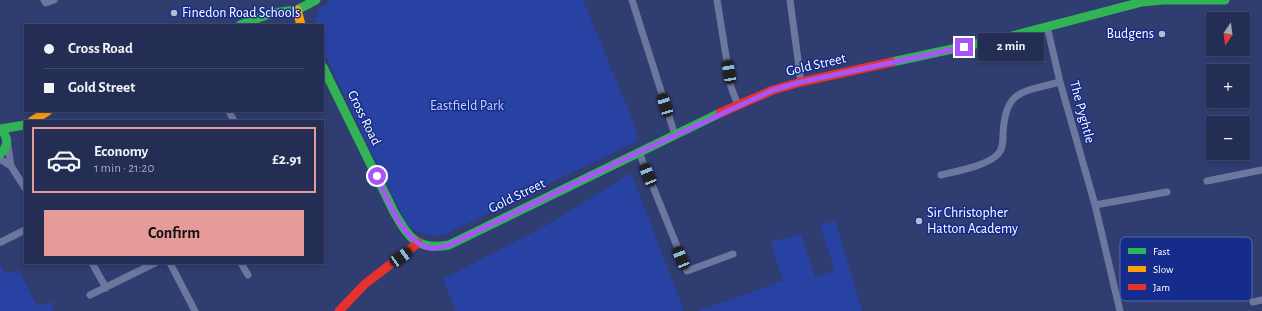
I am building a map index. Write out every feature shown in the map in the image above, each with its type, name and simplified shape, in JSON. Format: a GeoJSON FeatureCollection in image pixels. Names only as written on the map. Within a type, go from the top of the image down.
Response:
{"type":"FeatureCollection","features":[{"type":"Feature","properties":{"kind":"street"},"geometry":{"type":"LineString","coordinates":[[44,0],[46,4],[54,0]]}},
{"type":"Feature","properties":{"kind":"street"},"geometry":{"type":"LineString","coordinates":[[243,24],[272,13],[297,10],[316,0]]}},
{"type":"Feature","properties":{"kind":"street"},"geometry":{"type":"LineString","coordinates":[[632,0],[675,135]]}},
{"type":"Feature","properties":{"kind":"street"},"geometry":{"type":"LineString","coordinates":[[717,0],[731,87],[738,105]]}},
{"type":"Feature","properties":{"kind":"street"},"geometry":{"type":"LineString","coordinates":[[790,0],[801,82]]}},
{"type":"Feature","properties":{"kind":"street","name":"Gold Street"},"geometry":{"type":"LineString","coordinates":[[418,243],[432,248],[449,245],[639,152],[773,90],[801,82],[1002,38],[1118,4],[1163,0],[1225,0]]}},
{"type":"Feature","properties":{"kind":"street"},"geometry":{"type":"LineString","coordinates":[[297,10],[301,24]]}},
{"type":"Feature","properties":{"kind":"street","name":"The Pyghtle"},"geometry":{"type":"LineString","coordinates":[[1047,26],[1060,82],[1095,205],[1120,311]]}},
{"type":"Feature","properties":{"kind":"street","name":"Cross Road"},"geometry":{"type":"LineString","coordinates":[[324,69],[395,214],[405,230],[418,243]]}},
{"type":"Feature","properties":{"kind":"street"},"geometry":{"type":"LineString","coordinates":[[942,175],[993,159],[1000,153],[1006,110],[1014,97],[1022,92],[1060,82]]}},
{"type":"Feature","properties":{"kind":"street"},"geometry":{"type":"LineString","coordinates":[[34,120],[46,112]]}},
{"type":"Feature","properties":{"kind":"street"},"geometry":{"type":"LineString","coordinates":[[0,129],[24,126]]}},
{"type":"Feature","properties":{"kind":"street"},"geometry":{"type":"LineString","coordinates":[[0,154],[24,127]]}},
{"type":"Feature","properties":{"kind":"street"},"geometry":{"type":"LineString","coordinates":[[0,129],[12,140]]}},
{"type":"Feature","properties":{"kind":"street"},"geometry":{"type":"LineString","coordinates":[[11,166],[12,140]]}},
{"type":"Feature","properties":{"kind":"street"},"geometry":{"type":"LineString","coordinates":[[639,152],[687,271],[733,254]]}},
{"type":"Feature","properties":{"kind":"street"},"geometry":{"type":"LineString","coordinates":[[0,159],[11,166],[24,186]]}},
{"type":"Feature","properties":{"kind":"street"},"geometry":{"type":"LineString","coordinates":[[1207,181],[1262,170]]}},
{"type":"Feature","properties":{"kind":"street"},"geometry":{"type":"LineString","coordinates":[[1095,205],[1168,192]]}},
{"type":"Feature","properties":{"kind":"street"},"geometry":{"type":"LineString","coordinates":[[1,242],[24,230]]}},
{"type":"Feature","properties":{"kind":"street"},"geometry":{"type":"LineString","coordinates":[[339,311],[365,284],[418,243]]}},
{"type":"Feature","properties":{"kind":"street"},"geometry":{"type":"LineString","coordinates":[[93,264],[106,288]]}},
{"type":"Feature","properties":{"kind":"street"},"geometry":{"type":"LineString","coordinates":[[90,296],[153,264]]}},
{"type":"Feature","properties":{"kind":"street"},"geometry":{"type":"LineString","coordinates":[[171,264],[195,311]]}},
{"type":"Feature","properties":{"kind":"street"},"geometry":{"type":"LineString","coordinates":[[242,264],[248,275]]}},
{"type":"Feature","properties":{"kind":"street"},"geometry":{"type":"LineString","coordinates":[[1253,302],[1262,300]]}},
{"type":"Feature","properties":{"kind":"green space","name":"Eastfield Park"},"geometry":{"type":"Polygon","coordinates":[[[332,0],[583,0],[635,127],[637,141],[444,235],[428,235],[420,232],[406,224],[324,52],[324,24],[314,24],[318,10],[332,0]]]}},
{"type":"Feature","properties":{"kind":"green space"},"geometry":{"type":"Polygon","coordinates":[[[631,173],[684,311],[456,311],[443,279],[549,224],[631,173]]]}},
{"type":"Feature","properties":{"kind":"green space"},"geometry":{"type":"Polygon","coordinates":[[[835,221],[862,311],[697,311],[783,281],[771,242],[801,234],[815,277],[835,271],[820,225],[835,221]]]}},
{"type":"Feature","properties":{"kind":"green space"},"geometry":{"type":"Polygon","coordinates":[[[0,265],[5,274],[19,270],[37,306],[54,302],[52,311],[0,311],[0,265]]]}},
{"type":"Feature","properties":{"kind":"traffic: fast"},"geometry":{"type":"LineString","coordinates":[[243,24],[272,13],[297,10],[316,0]]}},
{"type":"Feature","properties":{"kind":"traffic: fast"},"geometry":{"type":"LineString","coordinates":[[892,62],[1008,37],[1142,2],[1163,0],[1225,0]]}},
{"type":"Feature","properties":{"kind":"traffic: fast"},"geometry":{"type":"LineString","coordinates":[[324,69],[399,221],[404,229],[415,240],[421,244],[429,246],[449,245],[720,113]]}},
{"type":"Feature","properties":{"kind":"traffic: fast"},"geometry":{"type":"LineString","coordinates":[[0,129],[24,125]]}},
{"type":"Feature","properties":{"kind":"traffic: fast"},"geometry":{"type":"LineString","coordinates":[[0,129],[5,135],[7,142],[5,148],[0,154]]}},
{"type":"Feature","properties":{"kind":"traffic: slow"},"geometry":{"type":"LineString","coordinates":[[297,10],[301,24]]}},
{"type":"Feature","properties":{"kind":"traffic: slow"},"geometry":{"type":"LineString","coordinates":[[34,120],[46,112]]}},
{"type":"Feature","properties":{"kind":"traffic: jam"},"geometry":{"type":"LineString","coordinates":[[720,113],[773,90],[801,82],[892,62]]}},
{"type":"Feature","properties":{"kind":"traffic: jam"},"geometry":{"type":"LineString","coordinates":[[339,311],[365,284],[418,243]]}},
{"type":"Feature","properties":{"kind":"place","name":"Finedon Road Schools"},"geometry":{"type":"Point","coordinates":[174,13]}},
{"type":"Feature","properties":{"kind":"place","name":"Budgens"},"geometry":{"type":"Point","coordinates":[1162,34]}},
{"type":"Feature","properties":{"kind":"place","name":"Sir Christopher Hatton Academy"},"geometry":{"type":"Point","coordinates":[919,221]}},
{"type":"Feature","properties":{"kind":"route"},"geometry":{"type":"LineString","coordinates":[[377,176],[395,214],[405,230],[418,243],[432,248],[449,245],[639,152],[773,90],[801,82],[964,47]]}}]}
